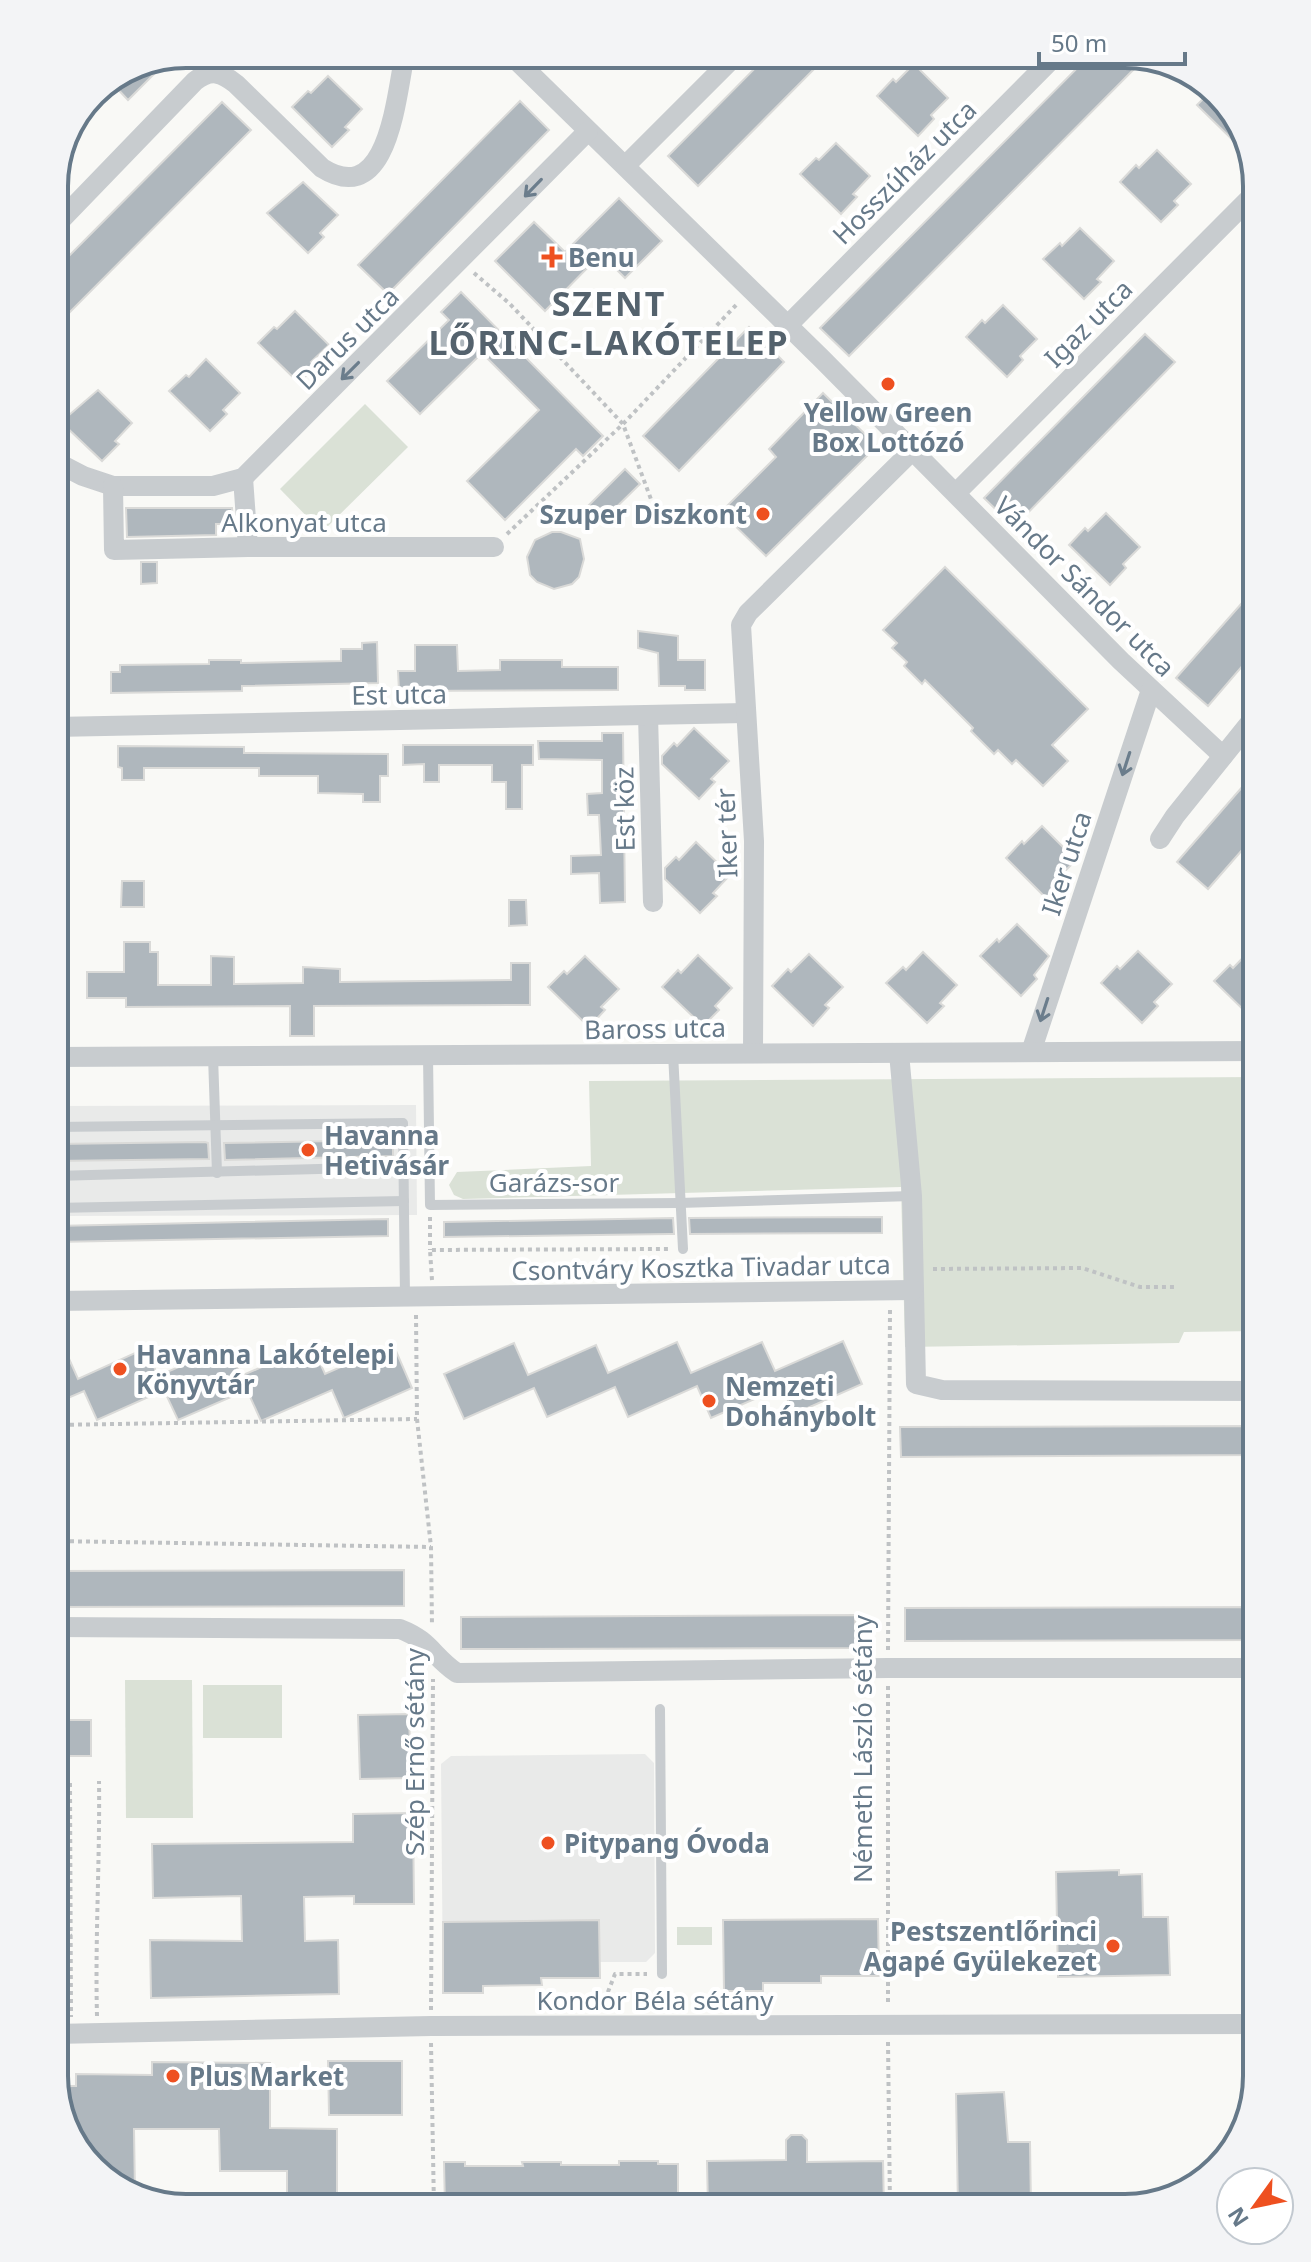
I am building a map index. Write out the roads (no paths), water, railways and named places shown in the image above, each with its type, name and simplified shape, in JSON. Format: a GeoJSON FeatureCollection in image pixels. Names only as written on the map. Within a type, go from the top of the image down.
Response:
{"type":"FeatureCollection","features":[{"type":"Feature","properties":{"kind":"street"},"geometry":{"type":"LineString","coordinates":[[68,213],[195,81],[212,72],[223,74],[236,84],[322,168],[336,177],[363,175],[381,155],[387,140],[402,68]]}},
{"type":"Feature","properties":{"kind":"street","name":"Vándor Sándor utca"},"geometry":{"type":"LineString","coordinates":[[524,68],[788,325],[1151,690],[1223,756]]}},
{"type":"Feature","properties":{"kind":"street"},"geometry":{"type":"LineString","coordinates":[[626,165],[723,68]]}},
{"type":"Feature","properties":{"kind":"street","name":"Hosszúház utca"},"geometry":{"type":"LineString","coordinates":[[788,325],[1043,68]]}},
{"type":"Feature","properties":{"kind":"street","name":"Darus utca"},"geometry":{"type":"LineString","coordinates":[[243,478],[588,131]]}},
{"type":"Feature","properties":{"kind":"street","name":"Igaz utca"},"geometry":{"type":"LineString","coordinates":[[956,493],[1243,205]]}},
{"type":"Feature","properties":{"kind":"street","name":"Iker tér"},"geometry":{"type":"LineString","coordinates":[[753,1053],[754,841],[741,625],[748,613],[913,450]]}},
{"type":"Feature","properties":{"kind":"street"},"geometry":{"type":"LineString","coordinates":[[68,468],[113,486],[213,486],[243,478],[248,547]]}},
{"type":"Feature","properties":{"kind":"street","name":"Alkonyat utca"},"geometry":{"type":"LineString","coordinates":[[113,486],[114,550],[494,547]]}},
{"type":"Feature","properties":{"kind":"street","name":"Iker utca"},"geometry":{"type":"LineString","coordinates":[[1031,1052],[1151,690]]}},
{"type":"Feature","properties":{"kind":"street","name":"Est utca"},"geometry":{"type":"LineString","coordinates":[[68,727],[745,713]]}},
{"type":"Feature","properties":{"kind":"street","name":"Est köz"},"geometry":{"type":"LineString","coordinates":[[648,715],[653,902]]}},
{"type":"Feature","properties":{"kind":"street"},"geometry":{"type":"LineString","coordinates":[[1160,839],[1243,731]]}},
{"type":"Feature","properties":{"kind":"street","name":"Baross utca"},"geometry":{"type":"LineString","coordinates":[[68,1057],[1243,1051]]}},
{"type":"Feature","properties":{"kind":"street"},"geometry":{"type":"LineString","coordinates":[[899,1053],[912,1196],[913,1290]]}},
{"type":"Feature","properties":{"kind":"street","name":"Csontváry Kosztka Tivadar utca"},"geometry":{"type":"LineString","coordinates":[[68,1301],[913,1290],[916,1384],[942,1390],[1243,1391]]}},
{"type":"Feature","properties":{"kind":"street"},"geometry":{"type":"LineString","coordinates":[[68,1627],[400,1629],[418,1636],[433,1649],[443,1664],[457,1673],[1243,1668]]}},
{"type":"Feature","properties":{"kind":"street","name":"Kondor Béla sétány"},"geometry":{"type":"LineString","coordinates":[[68,2035],[431,2026],[1243,2024]]}},
{"type":"Feature","properties":{"kind":"lane"},"geometry":{"type":"LineString","coordinates":[[673,1053],[683,1249]]}},
{"type":"Feature","properties":{"kind":"lane"},"geometry":{"type":"LineString","coordinates":[[68,1176],[429,1166],[428,1055]]}},
{"type":"Feature","properties":{"kind":"lane"},"geometry":{"type":"LineString","coordinates":[[213,1056],[217,1173]]}},
{"type":"Feature","properties":{"kind":"lane"},"geometry":{"type":"LineString","coordinates":[[68,1127],[403,1123],[404,1201],[418,1297]]}},
{"type":"Feature","properties":{"kind":"lane","name":"Garázs-sor"},"geometry":{"type":"LineString","coordinates":[[429,1166],[430,1205],[679,1203],[912,1196]]}},
{"type":"Feature","properties":{"kind":"lane"},"geometry":{"type":"LineString","coordinates":[[68,1208],[404,1201]]}},
{"type":"Feature","properties":{"kind":"lane"},"geometry":{"type":"LineString","coordinates":[[660,1709],[662,1974]]}},
{"type":"Feature","properties":{"kind":"place","name":"Benu"},"geometry":{"type":"Point","coordinates":[552,257]}},
{"type":"Feature","properties":{"kind":"place","name":"Yellow Green Box Lottózó"},"geometry":{"type":"Point","coordinates":[888,384]}},
{"type":"Feature","properties":{"kind":"place","name":"Szuper Diszkont"},"geometry":{"type":"Point","coordinates":[763,514]}},
{"type":"Feature","properties":{"kind":"place","name":"Havanna Hetivásár"},"geometry":{"type":"Point","coordinates":[308,1150]}},
{"type":"Feature","properties":{"kind":"place","name":"Havanna Lakótelepi Könyvtár"},"geometry":{"type":"Point","coordinates":[120,1369]}},
{"type":"Feature","properties":{"kind":"place","name":"Nemzeti Dohánybolt"},"geometry":{"type":"Point","coordinates":[709,1401]}},
{"type":"Feature","properties":{"kind":"place","name":"Pitypang Óvoda"},"geometry":{"type":"Point","coordinates":[548,1843]}},
{"type":"Feature","properties":{"kind":"place","name":"Pestszentlőrinci Agapé Gyülekezet"},"geometry":{"type":"Point","coordinates":[1113,1946]}},
{"type":"Feature","properties":{"kind":"place","name":"Plus Market"},"geometry":{"type":"Point","coordinates":[173,2076]}},
{"type":"Feature","properties":{"kind":"district","name":"SZENT LŐRINC-LAKÓTELEP"},"geometry":{"type":"Point","coordinates":[609,322]}}]}
